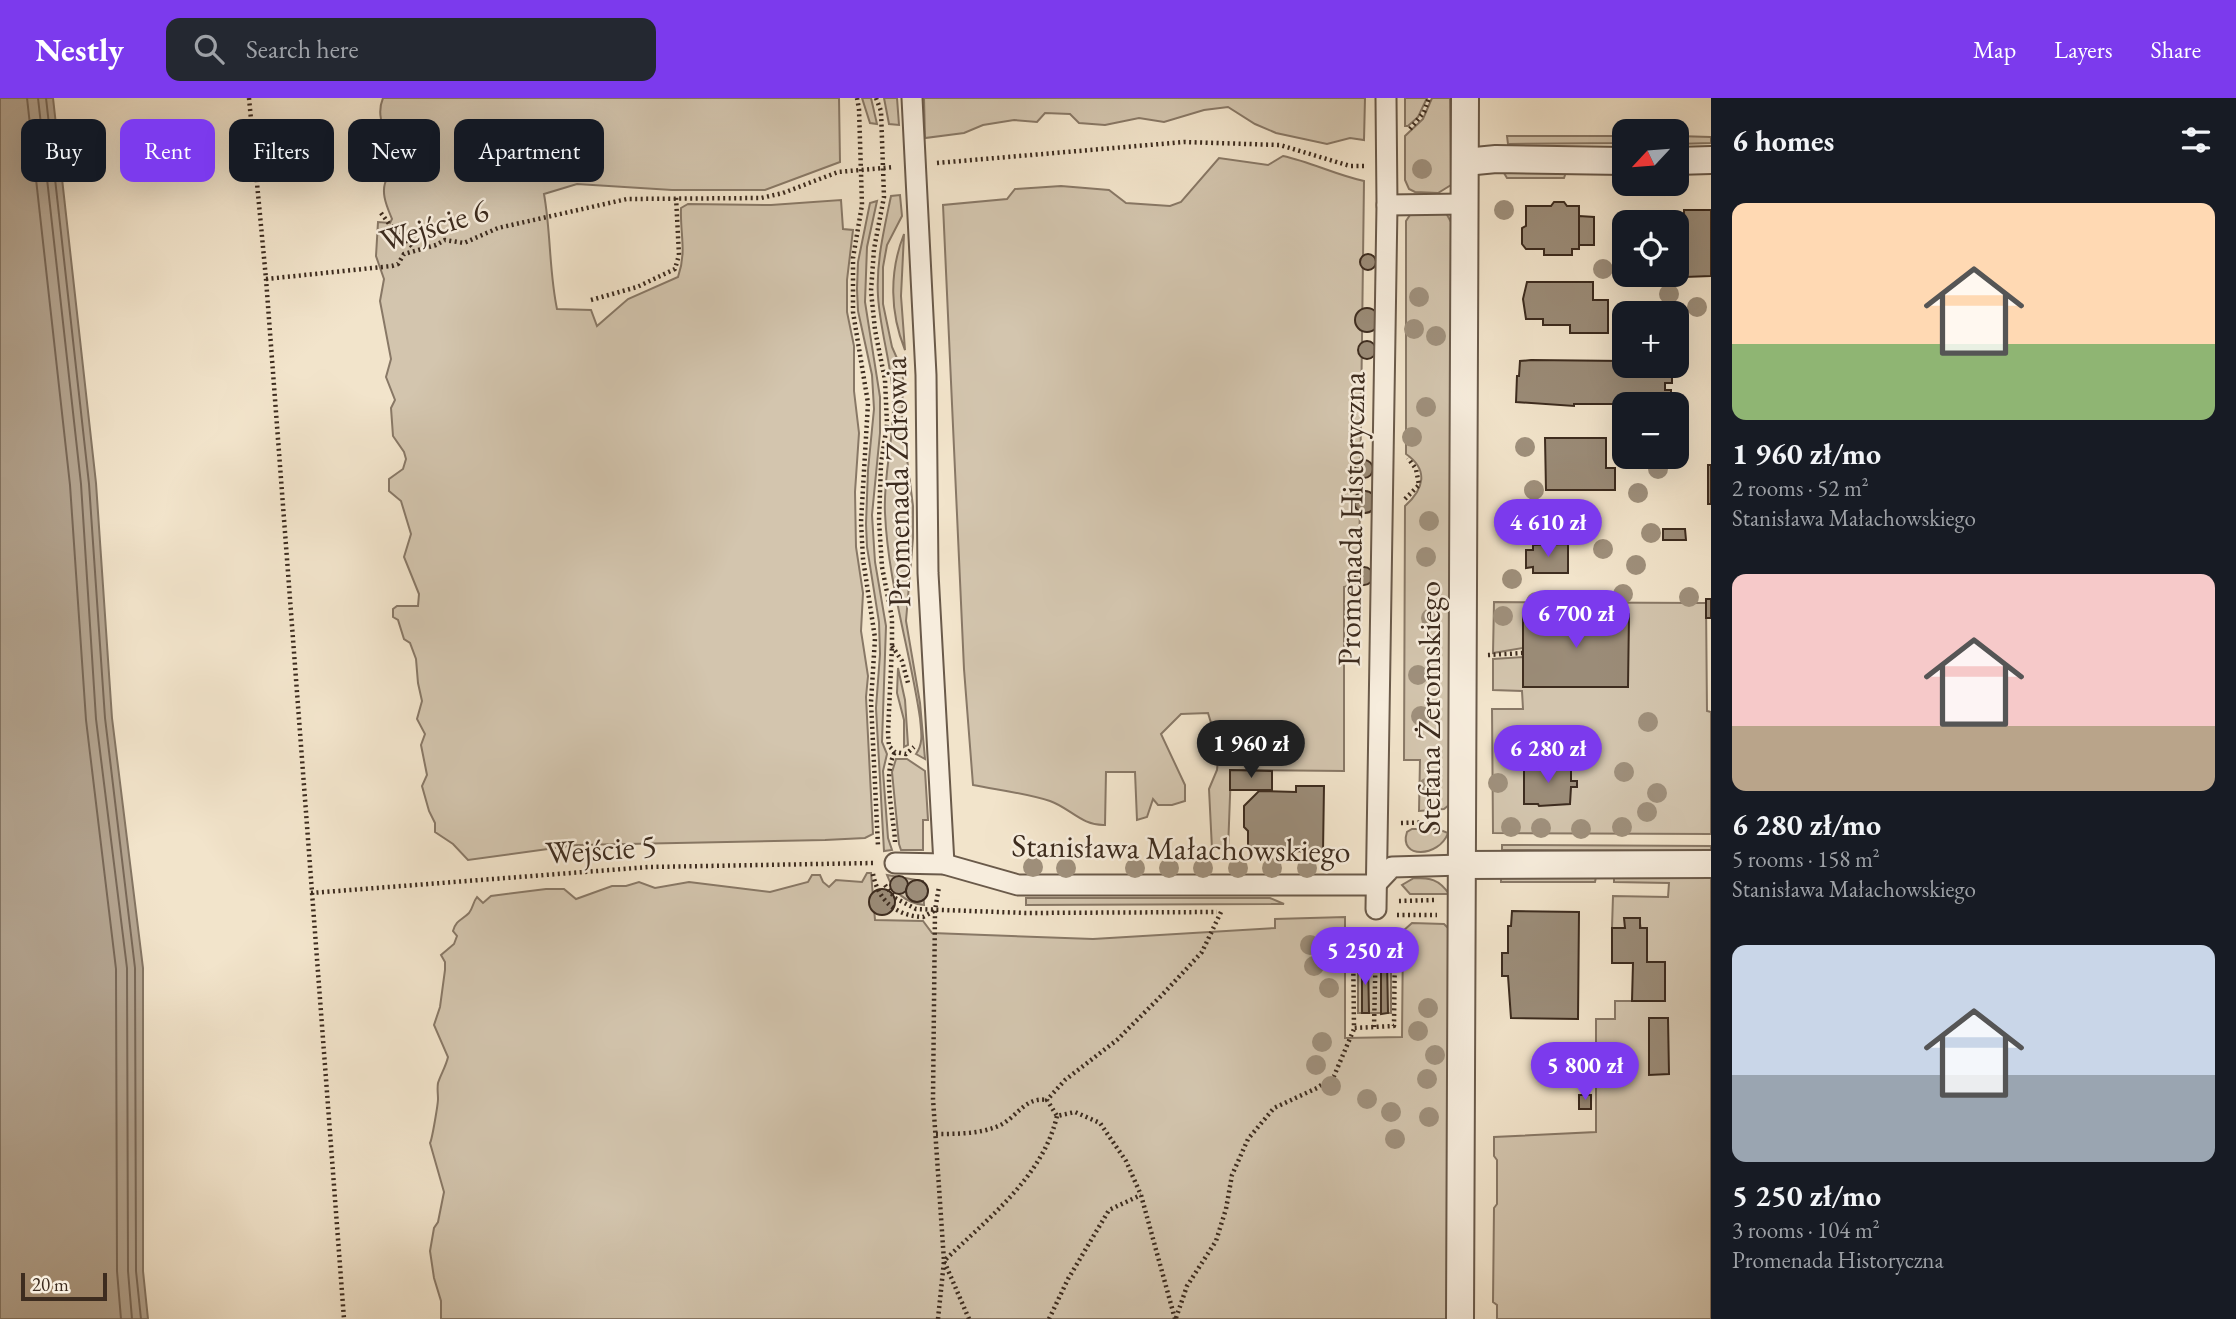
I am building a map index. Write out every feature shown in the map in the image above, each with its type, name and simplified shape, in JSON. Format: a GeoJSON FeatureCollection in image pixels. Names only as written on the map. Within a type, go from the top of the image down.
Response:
{"type":"FeatureCollection","features":[{"type":"Feature","properties":{"kind":"street","name":"Promenada Zdrowia"},"geometry":{"type":"LineString","coordinates":[[912,98],[926,375],[928,573],[944,864]]}},
{"type":"Feature","properties":{"kind":"street","name":"Promenada Historyczna"},"geometry":{"type":"LineString","coordinates":[[1376,909],[1387,205],[1386,98]]}},
{"type":"Feature","properties":{"kind":"street","name":"Stefana Żeromskiego"},"geometry":{"type":"LineString","coordinates":[[1461,1319],[1465,98]]}},
{"type":"Feature","properties":{"kind":"street"},"geometry":{"type":"LineString","coordinates":[[1465,162],[1496,159],[1612,161]]}},
{"type":"Feature","properties":{"kind":"street"},"geometry":{"type":"LineString","coordinates":[[1689,160],[1711,160]]}},
{"type":"Feature","properties":{"kind":"street"},"geometry":{"type":"LineString","coordinates":[[1387,205],[1464,204]]}},
{"type":"Feature","properties":{"kind":"street","name":"Stanisława Małachowskiego"},"geometry":{"type":"LineString","coordinates":[[888,863],[944,864],[1018,885],[1375,885],[1392,867],[1711,864]]}},
{"type":"Feature","properties":{"kind":"path"},"geometry":{"type":"LineString","coordinates":[[249,98],[266,279],[344,1319]]}},
{"type":"Feature","properties":{"kind":"path"},"geometry":{"type":"LineString","coordinates":[[857,98],[862,205],[853,258],[853,312],[868,403],[861,522],[863,559],[875,638],[871,702],[888,863]]}},
{"type":"Feature","properties":{"kind":"path"},"geometry":{"type":"LineString","coordinates":[[876,98],[881,111],[884,197],[874,249],[871,291],[885,380],[887,424],[881,464],[879,521],[882,567],[892,618],[888,733],[889,746],[895,752],[906,754],[916,745]]}},
{"type":"Feature","properties":{"kind":"path","name":"Wejście 6"},"geometry":{"type":"LineString","coordinates":[[266,279],[392,266],[398,264],[404,254],[414,249],[424,249],[449,239],[464,243],[498,228],[627,198],[761,198],[783,193],[838,172],[860,169],[1184,142],[1280,145],[1350,166],[1387,166]]}},
{"type":"Feature","properties":{"kind":"path"},"geometry":{"type":"LineString","coordinates":[[591,300],[637,287],[675,269],[678,255],[676,197]]}},
{"type":"Feature","properties":{"kind":"path"},"geometry":{"type":"LineString","coordinates":[[381,213],[414,249]]}},
{"type":"Feature","properties":{"kind":"path"},"geometry":{"type":"LineString","coordinates":[[892,646],[902,661],[910,692]]}},
{"type":"Feature","properties":{"kind":"path"},"geometry":{"type":"LineString","coordinates":[[1488,655],[1523,653]]}},
{"type":"Feature","properties":{"kind":"path"},"geometry":{"type":"LineString","coordinates":[[895,752],[891,758],[889,776],[888,863],[882,878],[895,898],[907,906],[935,910],[1026,914],[1221,912],[1202,952],[1117,1040],[1065,1080],[1047,1100]]}},
{"type":"Feature","properties":{"kind":"path"},"geometry":{"type":"LineString","coordinates":[[1376,824],[1449,821]]}},
{"type":"Feature","properties":{"kind":"path"},"geometry":{"type":"LineString","coordinates":[[873,863],[875,883],[887,903],[902,914],[912,917],[923,918],[935,910]]}},
{"type":"Feature","properties":{"kind":"path","name":"Wejście 5"},"geometry":{"type":"LineString","coordinates":[[311,893],[649,867],[888,863]]}},
{"type":"Feature","properties":{"kind":"path"},"geometry":{"type":"LineString","coordinates":[[1376,909],[1403,900],[1449,900]]}},
{"type":"Feature","properties":{"kind":"path"},"geometry":{"type":"LineString","coordinates":[[1376,909],[1402,916],[1448,915]]}},
{"type":"Feature","properties":{"kind":"path"},"geometry":{"type":"LineString","coordinates":[[1374,1027],[1376,909]]}},
{"type":"Feature","properties":{"kind":"path"},"geometry":{"type":"LineString","coordinates":[[935,910],[933,1099],[944,1261],[938,1319]]}},
{"type":"Feature","properties":{"kind":"path"},"geometry":{"type":"LineString","coordinates":[[1175,1319],[1187,1286],[1216,1241],[1226,1209],[1232,1175],[1248,1139],[1275,1108],[1334,1076],[1354,1028],[1353,943],[1395,943],[1394,1026],[1354,1028]]}},
{"type":"Feature","properties":{"kind":"path"},"geometry":{"type":"LineString","coordinates":[[936,1134],[996,1128],[1011,1119],[1024,1104],[1041,1099],[1047,1100],[1057,1116],[1054,1130],[1038,1163],[1009,1199],[944,1261]]}},
{"type":"Feature","properties":{"kind":"path"},"geometry":{"type":"LineString","coordinates":[[1057,1116],[1075,1112],[1100,1123],[1126,1161],[1141,1195],[1175,1319]]}},
{"type":"Feature","properties":{"kind":"path"},"geometry":{"type":"LineString","coordinates":[[1049,1319],[1068,1279],[1110,1210],[1141,1195]]}},
{"type":"Feature","properties":{"kind":"path"},"geometry":{"type":"LineString","coordinates":[[944,1261],[969,1319]]}},
{"type":"Feature","properties":{"kind":"shaded area"},"geometry":{"type":"Polygon","coordinates":[[[383,98],[839,98],[840,162],[765,190],[672,190],[577,184],[544,194],[557,309],[591,310],[597,326],[628,299],[678,277],[683,251],[681,208],[688,204],[771,205],[841,200],[843,229],[853,230],[847,280],[847,312],[854,346],[854,391],[859,433],[855,492],[856,547],[863,593],[861,631],[868,676],[866,697],[873,834],[865,838],[825,840],[577,845],[468,860],[453,844],[435,832],[435,823],[422,786],[427,775],[421,745],[425,734],[417,719],[422,701],[416,659],[410,643],[404,639],[398,620],[393,617],[393,609],[397,606],[418,606],[419,594],[404,557],[411,534],[401,501],[389,491],[389,479],[403,469],[406,459],[393,436],[391,408],[395,400],[386,377],[391,359],[380,301],[384,279],[376,256],[378,222],[390,223],[392,219],[385,198],[385,182],[440,182],[440,119],[381,119],[383,98]]]}},
{"type":"Feature","properties":{"kind":"shaded area"},"geometry":{"type":"Polygon","coordinates":[[[862,98],[871,98],[877,124],[870,123],[862,98]]]}},
{"type":"Feature","properties":{"kind":"shaded area"},"geometry":{"type":"Polygon","coordinates":[[[884,98],[897,98],[899,125],[889,124],[884,98]]]}},
{"type":"Feature","properties":{"kind":"shaded area"},"geometry":{"type":"Polygon","coordinates":[[[924,98],[1365,98],[1364,140],[1350,138],[1327,144],[1276,133],[1228,107],[1204,110],[1164,122],[1139,118],[1105,125],[1079,123],[1070,114],[1045,113],[1037,122],[1014,120],[983,125],[964,133],[925,138],[924,98]]]}},
{"type":"Feature","properties":{"kind":"shaded area"},"geometry":{"type":"Polygon","coordinates":[[[1405,98],[1427,98],[1418,117],[1408,126],[1405,126],[1405,98]]]}},
{"type":"Feature","properties":{"kind":"shaded area"},"geometry":{"type":"Polygon","coordinates":[[[1432,98],[1450,98],[1451,185],[1438,193],[1415,192],[1409,189],[1405,180],[1405,136],[1423,119],[1432,98]]]}},
{"type":"Feature","properties":{"kind":"shaded area"},"geometry":{"type":"Polygon","coordinates":[[[1507,136],[1612,136],[1612,143],[1508,144],[1507,136]]]}},
{"type":"Feature","properties":{"kind":"shaded area"},"geometry":{"type":"Polygon","coordinates":[[[1689,136],[1711,137],[1711,143],[1689,144],[1689,136]]]}},
{"type":"Feature","properties":{"kind":"shaded area"},"geometry":{"type":"Polygon","coordinates":[[[1283,156],[1364,181],[1359,573],[1355,584],[1344,587],[1344,771],[1231,770],[1228,850],[1212,849],[1209,789],[1217,770],[1219,749],[1208,713],[1181,714],[1161,734],[1185,785],[1185,801],[1158,805],[1153,799],[1147,817],[1137,820],[1135,772],[1106,772],[1105,825],[1083,820],[1050,801],[973,785],[964,669],[943,205],[1007,199],[1015,189],[1061,186],[1109,190],[1126,203],[1170,206],[1181,202],[1219,158],[1268,165],[1283,156]]]}},
{"type":"Feature","properties":{"kind":"shaded area"},"geometry":{"type":"Polygon","coordinates":[[[1566,172],[1564,178],[1507,178],[1504,173],[1566,172]]]}},
{"type":"Feature","properties":{"kind":"shaded area"},"geometry":{"type":"Polygon","coordinates":[[[900,195],[902,216],[887,245],[883,267],[883,304],[892,347],[903,372],[902,419],[913,506],[906,621],[920,703],[925,759],[916,754],[921,741],[920,718],[890,565],[885,513],[893,396],[879,309],[878,271],[891,196],[900,195]]]}},
{"type":"Feature","properties":{"kind":"shaded area"},"geometry":{"type":"Polygon","coordinates":[[[877,201],[867,247],[865,302],[880,397],[880,433],[872,515],[875,562],[886,626],[882,742],[887,754],[883,771],[888,838],[892,850],[884,851],[876,708],[880,654],[879,622],[866,524],[874,409],[872,375],[858,311],[857,289],[858,262],[870,203],[877,201]]]}},
{"type":"Feature","properties":{"kind":"shaded area"},"geometry":{"type":"Polygon","coordinates":[[[1412,212],[1446,213],[1451,222],[1449,805],[1444,809],[1419,811],[1420,760],[1404,760],[1405,506],[1416,493],[1421,480],[1418,466],[1406,454],[1406,221],[1412,212]]]}},
{"type":"Feature","properties":{"kind":"shaded area"},"geometry":{"type":"Polygon","coordinates":[[[904,234],[901,296],[905,350],[896,322],[893,292],[896,263],[904,234]]]}},
{"type":"Feature","properties":{"kind":"shaded area"},"geometry":{"type":"Polygon","coordinates":[[[1494,602],[1706,603],[1707,711],[1711,712],[1711,834],[1493,833],[1492,709],[1523,709],[1522,691],[1493,690],[1493,659],[1523,657],[1523,687],[1628,687],[1628,614],[1524,614],[1523,648],[1493,653],[1494,602]]]}},
{"type":"Feature","properties":{"kind":"shaded area"},"geometry":{"type":"Polygon","coordinates":[[[898,668],[905,700],[908,745],[904,747],[904,720],[897,693],[898,668]]]}},
{"type":"Feature","properties":{"kind":"shaded area"},"geometry":{"type":"Polygon","coordinates":[[[896,759],[907,759],[925,771],[928,820],[923,820],[923,850],[901,850],[899,844],[892,772],[896,759]]]}},
{"type":"Feature","properties":{"kind":"shaded area"},"geometry":{"type":"Polygon","coordinates":[[[1412,829],[1438,829],[1448,833],[1437,847],[1421,852],[1408,847],[1407,832],[1412,829]]]}},
{"type":"Feature","properties":{"kind":"shaded area"},"geometry":{"type":"Polygon","coordinates":[[[1502,845],[1711,846],[1711,851],[1502,850],[1502,845]]]}},
{"type":"Feature","properties":{"kind":"shaded area"},"geometry":{"type":"Polygon","coordinates":[[[867,873],[871,873],[875,920],[923,921],[932,933],[1093,939],[1275,928],[1275,919],[1345,917],[1345,1038],[1402,1037],[1403,931],[1412,923],[1444,924],[1449,929],[1447,1319],[441,1319],[441,1301],[430,1251],[444,1192],[430,1143],[437,1108],[438,1083],[448,1057],[434,1025],[440,1007],[445,970],[441,955],[454,944],[457,936],[453,931],[454,927],[469,913],[477,897],[483,903],[491,896],[564,889],[576,899],[612,886],[639,882],[655,888],[689,882],[770,892],[808,882],[812,875],[820,875],[829,887],[836,880],[862,882],[867,873]]]}},
{"type":"Feature","properties":{"kind":"shaded area"},"geometry":{"type":"Polygon","coordinates":[[[887,875],[923,881],[924,905],[901,896],[887,875]]]}},
{"type":"Feature","properties":{"kind":"shaded area"},"geometry":{"type":"Polygon","coordinates":[[[1501,877],[1596,877],[1595,882],[1501,882],[1501,877]]]}},
{"type":"Feature","properties":{"kind":"shaded area"},"geometry":{"type":"Polygon","coordinates":[[[1614,877],[1711,878],[1711,1319],[1497,1319],[1497,1305],[1493,1302],[1494,1208],[1497,1204],[1494,1137],[1596,1132],[1596,1019],[1615,1019],[1615,1001],[1665,1001],[1665,962],[1647,962],[1639,918],[1625,918],[1625,928],[1612,928],[1613,896],[1668,897],[1669,883],[1614,882],[1614,877]]]}},
{"type":"Feature","properties":{"kind":"shaded area"},"geometry":{"type":"Polygon","coordinates":[[[1414,878],[1434,880],[1449,894],[1410,894],[1402,885],[1414,878]]]}},
{"type":"Feature","properties":{"kind":"shaded area"},"geometry":{"type":"Polygon","coordinates":[[[1026,898],[1270,898],[1284,904],[1026,905],[1026,898]]]}},
{"type":"Feature","properties":{"kind":"shaded area"},"geometry":{"type":"Polygon","coordinates":[[[1391,960],[1391,1013],[1358,1013],[1358,961],[1391,960]]]}},
{"type":"Feature","properties":{"kind":"water"},"geometry":{"type":"Polygon","coordinates":[[[0,98],[53,98],[55,119],[21,119],[21,182],[62,182],[96,483],[112,718],[143,968],[143,1271],[148,1319],[0,1319],[0,98]]]}},
{"type":"Feature","properties":{"kind":"building"},"geometry":{"type":"Polygon","coordinates":[[[1554,202],[1579,206],[1579,249],[1572,249],[1572,255],[1544,255],[1544,249],[1526,249],[1522,244],[1526,206],[1551,206],[1554,202]]]}},
{"type":"Feature","properties":{"kind":"building"},"geometry":{"type":"Polygon","coordinates":[[[1689,210],[1711,210],[1711,276],[1689,277],[1689,210]]]}},
{"type":"Feature","properties":{"kind":"building"},"geometry":{"type":"Polygon","coordinates":[[[1579,216],[1594,217],[1594,245],[1579,245],[1579,216]]]}},
{"type":"Feature","properties":{"kind":"building"},"geometry":{"type":"Polygon","coordinates":[[[1368,254],[1374,256],[1374,268],[1368,270],[1362,268],[1360,262],[1362,256],[1368,254]]]}},
{"type":"Feature","properties":{"kind":"building"},"geometry":{"type":"Polygon","coordinates":[[[1527,282],[1593,282],[1593,300],[1608,300],[1608,333],[1570,333],[1570,325],[1543,325],[1543,319],[1526,319],[1523,299],[1527,282]]]}},
{"type":"Feature","properties":{"kind":"building"},"geometry":{"type":"Polygon","coordinates":[[[1367,308],[1376,311],[1379,320],[1376,329],[1367,332],[1358,329],[1355,320],[1358,311],[1367,308]]]}},
{"type":"Feature","properties":{"kind":"building"},"geometry":{"type":"Polygon","coordinates":[[[1367,341],[1373,344],[1376,350],[1373,356],[1367,359],[1361,356],[1358,350],[1361,344],[1367,341]]]}},
{"type":"Feature","properties":{"kind":"building"},"geometry":{"type":"Polygon","coordinates":[[[1520,361],[1612,361],[1612,378],[1672,378],[1672,383],[1665,383],[1665,390],[1671,392],[1612,392],[1612,404],[1574,406],[1516,402],[1520,361]]]}},
{"type":"Feature","properties":{"kind":"building"},"geometry":{"type":"Polygon","coordinates":[[[1545,438],[1606,438],[1606,468],[1615,469],[1615,490],[1546,490],[1545,438]]]}},
{"type":"Feature","properties":{"kind":"building"},"geometry":{"type":"Polygon","coordinates":[[[1364,460],[1370,463],[1373,469],[1370,475],[1364,478],[1358,475],[1355,469],[1358,463],[1364,460]]]}},
{"type":"Feature","properties":{"kind":"building"},"geometry":{"type":"Polygon","coordinates":[[[1708,465],[1711,465],[1711,504],[1708,504],[1708,465]]]}},
{"type":"Feature","properties":{"kind":"building"},"geometry":{"type":"Polygon","coordinates":[[[1365,491],[1375,498],[1376,502],[1369,512],[1365,513],[1355,506],[1354,502],[1361,492],[1365,491]]]}},
{"type":"Feature","properties":{"kind":"building"},"geometry":{"type":"Polygon","coordinates":[[[1663,529],[1685,529],[1686,540],[1663,540],[1663,529]]]}},
{"type":"Feature","properties":{"kind":"building"},"geometry":{"type":"Polygon","coordinates":[[[1568,544],[1568,573],[1533,573],[1533,567],[1526,568],[1526,550],[1533,550],[1533,545],[1568,544]]]}},
{"type":"Feature","properties":{"kind":"building"},"geometry":{"type":"Polygon","coordinates":[[[1364,567],[1370,570],[1373,576],[1370,582],[1364,585],[1358,582],[1355,576],[1358,570],[1364,567]]]}},
{"type":"Feature","properties":{"kind":"building"},"geometry":{"type":"Polygon","coordinates":[[[1706,599],[1711,599],[1711,618],[1706,618],[1706,599]]]}},
{"type":"Feature","properties":{"kind":"building"},"geometry":{"type":"Polygon","coordinates":[[[1523,614],[1629,614],[1628,687],[1523,687],[1523,614]]]}},
{"type":"Feature","properties":{"kind":"building"},"geometry":{"type":"Polygon","coordinates":[[[1524,765],[1571,765],[1571,781],[1577,781],[1577,787],[1571,787],[1570,804],[1524,804],[1524,765]]]}},
{"type":"Feature","properties":{"kind":"building"},"geometry":{"type":"Polygon","coordinates":[[[1230,770],[1272,771],[1272,790],[1230,790],[1230,770]]]}},
{"type":"Feature","properties":{"kind":"building"},"geometry":{"type":"Polygon","coordinates":[[[1296,786],[1324,786],[1323,852],[1248,850],[1244,806],[1259,791],[1296,792],[1296,786]]]}},
{"type":"Feature","properties":{"kind":"building"},"geometry":{"type":"Polygon","coordinates":[[[899,876],[905,879],[908,885],[905,891],[899,894],[893,891],[890,885],[893,879],[899,876]]]}},
{"type":"Feature","properties":{"kind":"building"},"geometry":{"type":"Polygon","coordinates":[[[917,880],[925,883],[928,891],[925,899],[917,902],[909,899],[906,891],[909,883],[917,880]]]}},
{"type":"Feature","properties":{"kind":"building"},"geometry":{"type":"Polygon","coordinates":[[[882,889],[891,893],[895,902],[891,911],[882,915],[873,911],[869,902],[873,893],[882,889]]]}},
{"type":"Feature","properties":{"kind":"building"},"geometry":{"type":"Polygon","coordinates":[[[1512,911],[1579,912],[1578,1019],[1511,1018],[1508,976],[1502,976],[1502,953],[1508,953],[1508,926],[1511,926],[1512,911]]]}},
{"type":"Feature","properties":{"kind":"building"},"geometry":{"type":"Polygon","coordinates":[[[1624,918],[1640,918],[1640,928],[1647,928],[1647,962],[1665,962],[1665,1001],[1632,1001],[1633,963],[1612,963],[1612,928],[1625,928],[1624,918]]]}},
{"type":"Feature","properties":{"kind":"building"},"geometry":{"type":"Polygon","coordinates":[[[1362,960],[1368,961],[1369,1013],[1362,1013],[1362,960]]]}},
{"type":"Feature","properties":{"kind":"building"},"geometry":{"type":"Polygon","coordinates":[[[1381,960],[1387,960],[1388,1013],[1381,1014],[1381,960]]]}},
{"type":"Feature","properties":{"kind":"building"},"geometry":{"type":"Polygon","coordinates":[[[1649,1018],[1668,1018],[1669,1074],[1649,1075],[1649,1018]]]}},
{"type":"Feature","properties":{"kind":"building"},"geometry":{"type":"Polygon","coordinates":[[[1579,1095],[1591,1095],[1591,1109],[1579,1109],[1579,1095]]]}}]}
